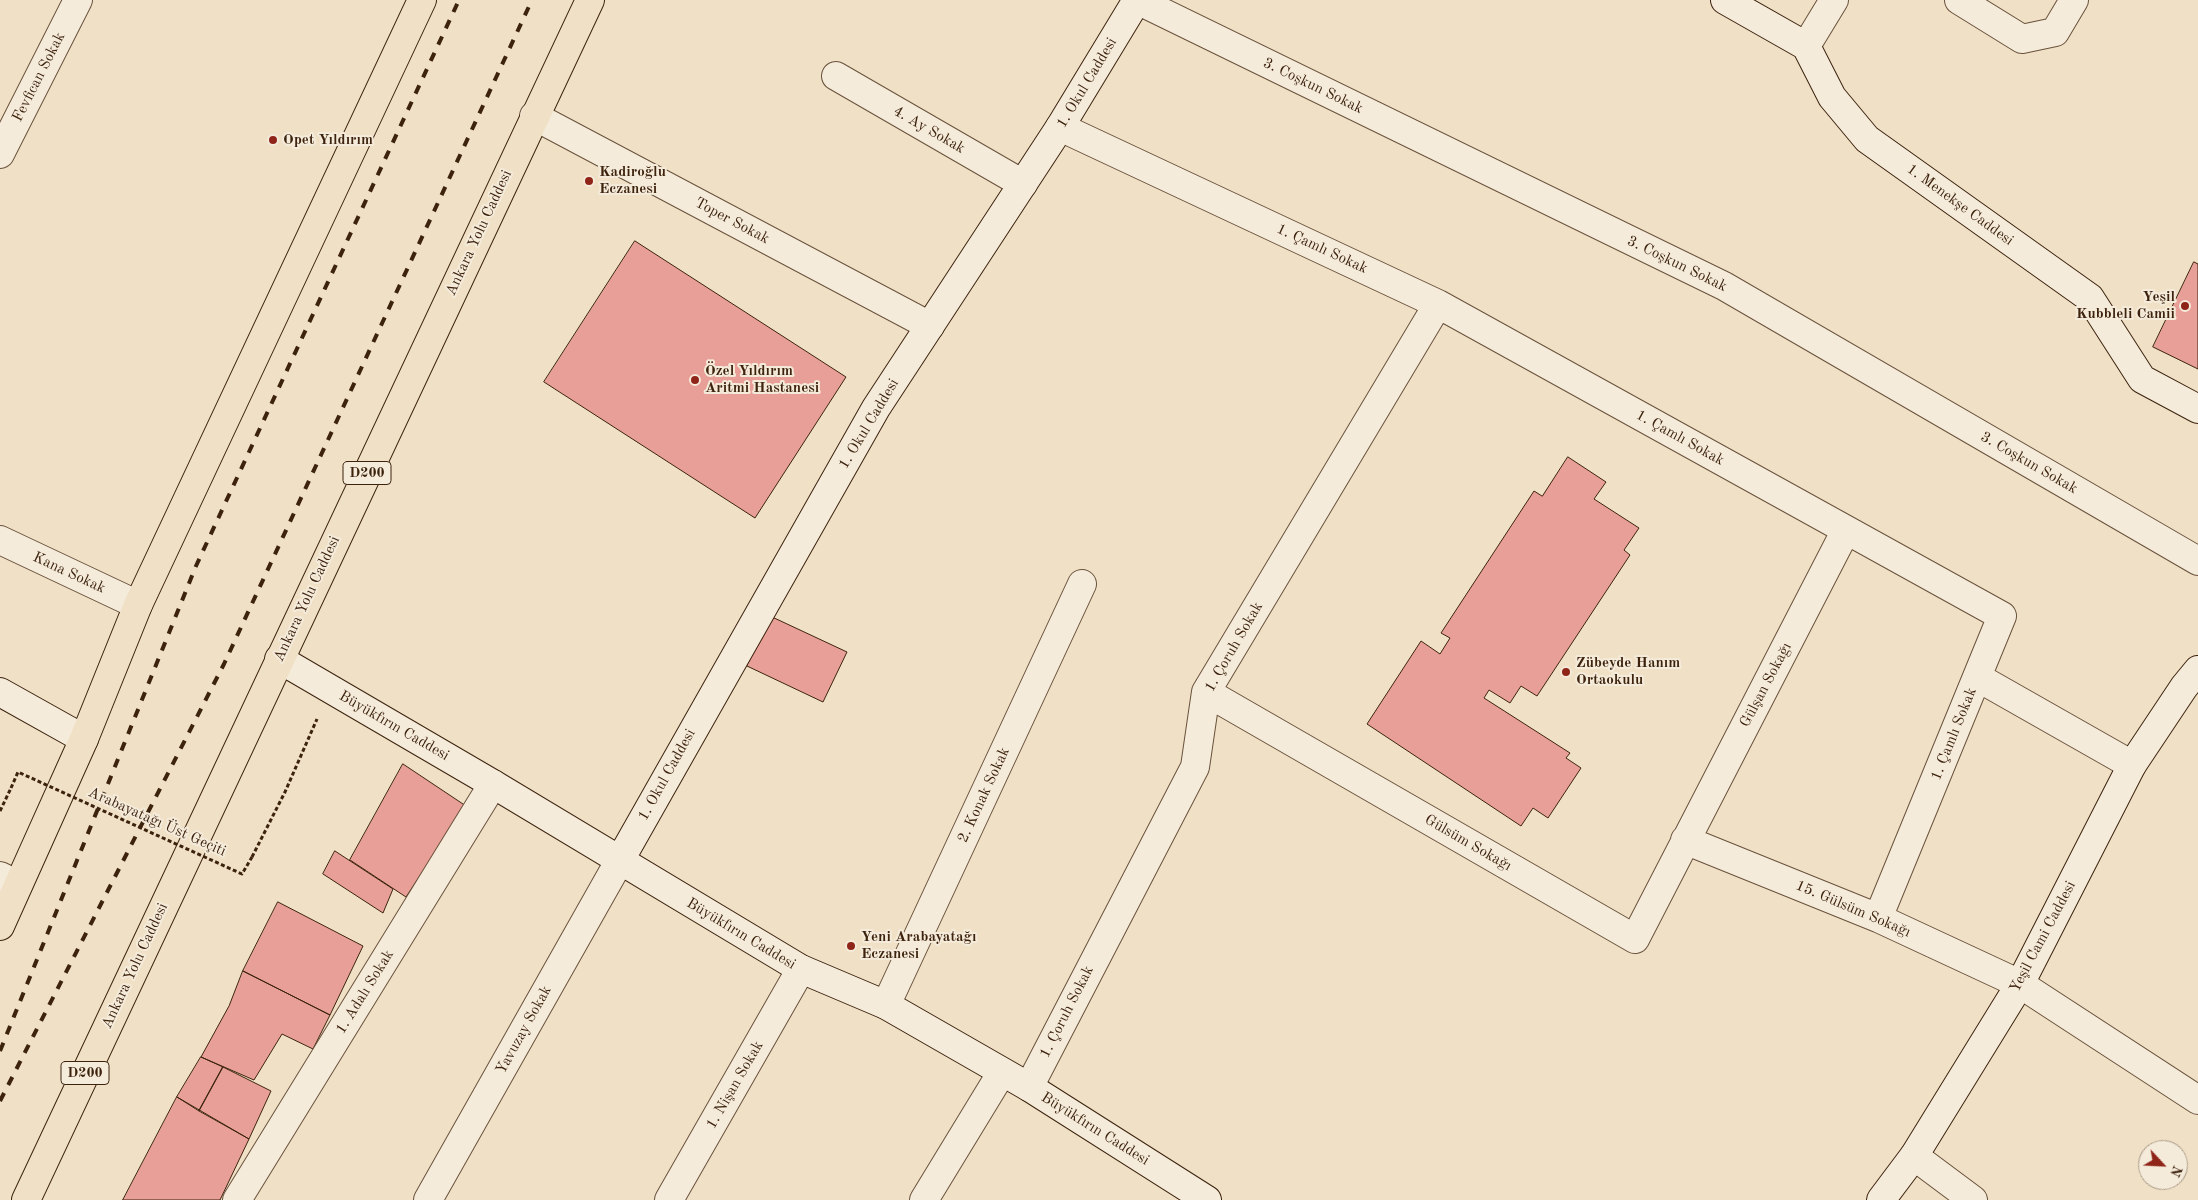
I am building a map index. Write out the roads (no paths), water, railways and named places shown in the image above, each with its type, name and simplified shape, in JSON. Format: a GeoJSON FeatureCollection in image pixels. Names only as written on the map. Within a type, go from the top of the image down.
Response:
{"type":"FeatureCollection","features":[{"type":"Feature","properties":{"kind":"highway"},"geometry":{"type":"LineString","coordinates":[[0,926],[9,880],[84,739],[138,605],[422,0]]}},
{"type":"Feature","properties":{"kind":"highway","name":"Ankara Yolu Caddesi"},"geometry":{"type":"LineString","coordinates":[[26,1200],[590,0]]}},
{"type":"Feature","properties":{"kind":"highway"},"geometry":{"type":"LineString","coordinates":[[42,1200],[144,946]]}},
{"type":"Feature","properties":{"kind":"street","name":"Fevfican Sokak"},"geometry":{"type":"LineString","coordinates":[[0,154],[78,0]]}},
{"type":"Feature","properties":{"kind":"street","name":"1. Okul Caddesi"},"geometry":{"type":"LineString","coordinates":[[620,860],[876,408],[1060,127],[1137,0]]}},
{"type":"Feature","properties":{"kind":"street","name":"3. Coşkun Sokak"},"geometry":{"type":"LineString","coordinates":[[1137,0],[1724,286],[2198,561]]}},
{"type":"Feature","properties":{"kind":"street"},"geometry":{"type":"LineString","coordinates":[[1725,0],[1806,46],[1834,0]]}},
{"type":"Feature","properties":{"kind":"street"},"geometry":{"type":"LineString","coordinates":[[1959,0],[2022,39],[2055,32],[2074,0]]}},
{"type":"Feature","properties":{"kind":"street","name":"1. Menekşe Caddesi"},"geometry":{"type":"LineString","coordinates":[[1806,46],[1832,97],[1867,139],[2090,298],[2142,379],[2198,409]]}},
{"type":"Feature","properties":{"kind":"street","name":"4. Ay Sokak"},"geometry":{"type":"LineString","coordinates":[[836,76],[1023,184]]}},
{"type":"Feature","properties":{"kind":"street","name":"Toper Sokak"},"geometry":{"type":"LineString","coordinates":[[534,116],[930,326]]}},
{"type":"Feature","properties":{"kind":"street","name":"1. Çamlı Sokak"},"geometry":{"type":"LineString","coordinates":[[1060,127],[1438,304],[2002,616],[1878,918]]}},
{"type":"Feature","properties":{"kind":"street","name":"1. Çoruh Sokak"},"geometry":{"type":"LineString","coordinates":[[1029,1087],[1195,767],[1206,692],[1438,304]]}},
{"type":"Feature","properties":{"kind":"street","name":"Gülşan Sokağı"},"geometry":{"type":"LineString","coordinates":[[1685,840],[1846,530]]}},
{"type":"Feature","properties":{"kind":"street","name":"Kana Sokak"},"geometry":{"type":"LineString","coordinates":[[0,540],[138,605]]}},
{"type":"Feature","properties":{"kind":"street","name":"2. Konak Sokak"},"geometry":{"type":"LineString","coordinates":[[886,1005],[1082,584]]}},
{"type":"Feature","properties":{"kind":"street","name":"Büyükfırın Caddesi"},"geometry":{"type":"LineString","coordinates":[[279,659],[493,784],[801,970],[886,1005],[1029,1087],[1207,1200]]}},
{"type":"Feature","properties":{"kind":"street"},"geometry":{"type":"LineString","coordinates":[[1977,677],[2132,765]]}},
{"type":"Feature","properties":{"kind":"street","name":"Yeşil Cami Caddesi"},"geometry":{"type":"LineString","coordinates":[[1881,1200],[1914,1156],[2020,984],[2132,765],[2193,684]]}},
{"type":"Feature","properties":{"kind":"street"},"geometry":{"type":"LineString","coordinates":[[0,692],[84,739]]}},
{"type":"Feature","properties":{"kind":"street","name":"Gülsüm Sokağı"},"geometry":{"type":"LineString","coordinates":[[1206,692],[1634,939],[1685,840]]}},
{"type":"Feature","properties":{"kind":"street","name":"1. Adalı Sokak"},"geometry":{"type":"LineString","coordinates":[[237,1200],[493,784]]}},
{"type":"Feature","properties":{"kind":"street","name":"15. Gülsüm Sokağı"},"geometry":{"type":"LineString","coordinates":[[1685,840],[1878,918],[2020,984],[2198,1100]]}},
{"type":"Feature","properties":{"kind":"street","name":"Yavuzay Sokak"},"geometry":{"type":"LineString","coordinates":[[428,1200],[620,860]]}},
{"type":"Feature","properties":{"kind":"street","name":"1. Nişan Sokak"},"geometry":{"type":"LineString","coordinates":[[669,1200],[801,970]]}},
{"type":"Feature","properties":{"kind":"street"},"geometry":{"type":"LineString","coordinates":[[924,1200],[1002,1072]]}},
{"type":"Feature","properties":{"kind":"street"},"geometry":{"type":"LineString","coordinates":[[1914,1156],[1973,1200]]}},
{"type":"Feature","properties":{"kind":"railway"},"geometry":{"type":"LineString","coordinates":[[0,1051],[196,566],[459,0]]}},
{"type":"Feature","properties":{"kind":"railway"},"geometry":{"type":"LineString","coordinates":[[0,1101],[224,664],[532,0]]}},
{"type":"Feature","properties":{"kind":"place","name":"Opet Yıldırım"},"geometry":{"type":"Point","coordinates":[273,140]}},
{"type":"Feature","properties":{"kind":"place","name":"Kadiroğlu Eczanesi"},"geometry":{"type":"Point","coordinates":[589,181]}},
{"type":"Feature","properties":{"kind":"place","name":"Yeşil Kubbleli Camii"},"geometry":{"type":"Point","coordinates":[2185,306]}},
{"type":"Feature","properties":{"kind":"place","name":"Özel Yıldırım Aritmi Hastanesi"},"geometry":{"type":"Point","coordinates":[695,380]}},
{"type":"Feature","properties":{"kind":"place","name":"Zübeyde Hanım Ortaokulu"},"geometry":{"type":"Point","coordinates":[1566,672]}},
{"type":"Feature","properties":{"kind":"place","name":"Yeni Arabayatağı Eczanesi"},"geometry":{"type":"Point","coordinates":[851,946]}}]}
